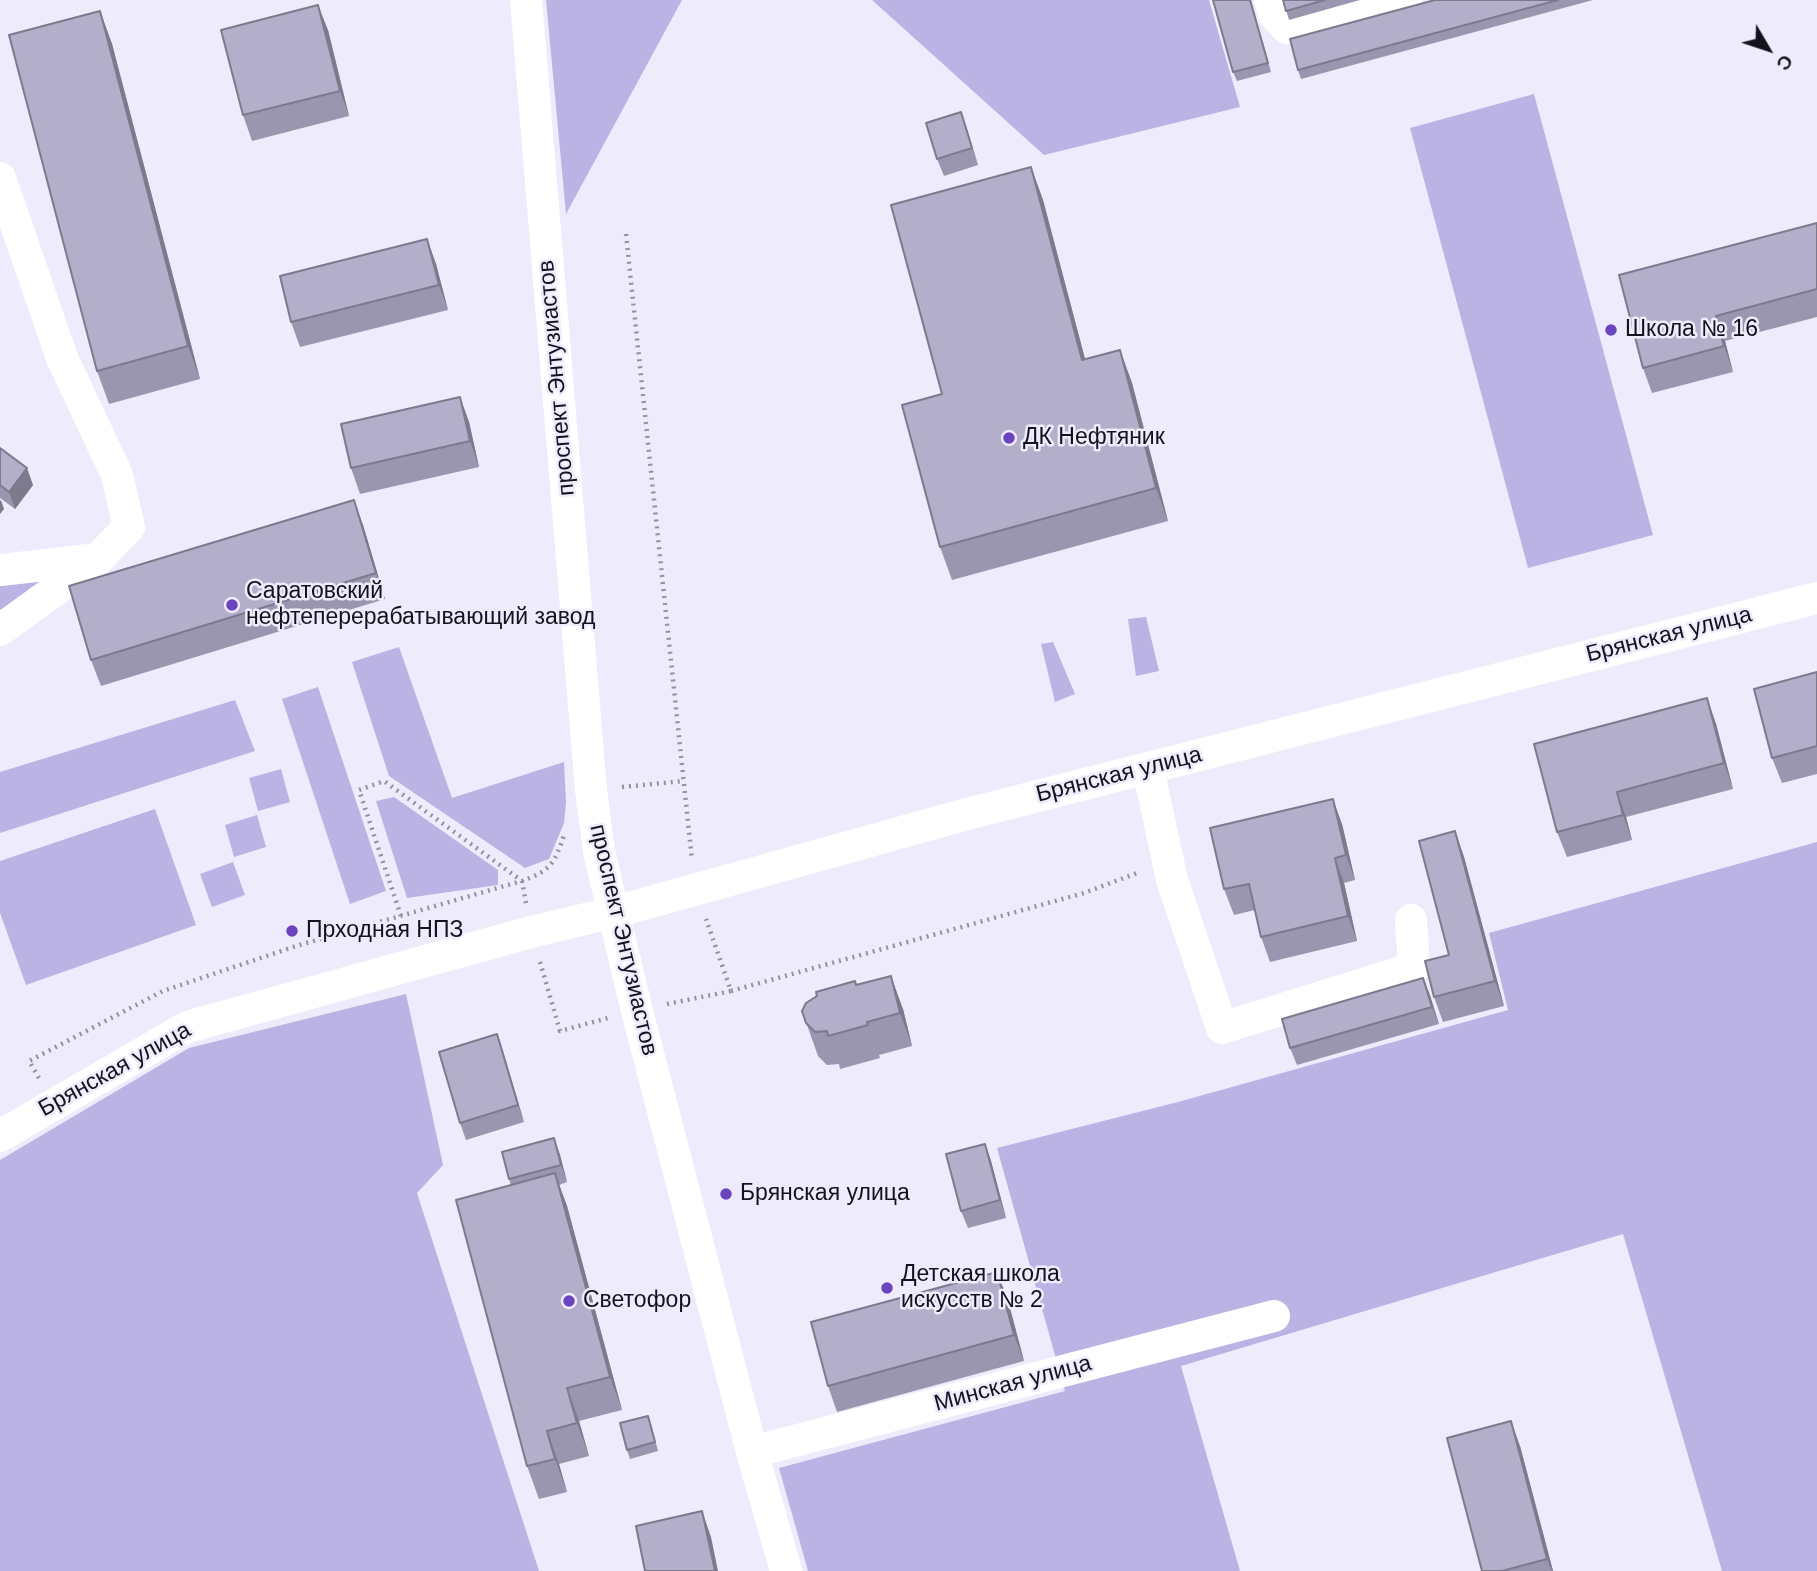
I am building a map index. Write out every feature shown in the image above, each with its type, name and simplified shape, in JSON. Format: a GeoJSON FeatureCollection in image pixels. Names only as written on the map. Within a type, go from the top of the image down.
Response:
{"type":"FeatureCollection","features":[{"type":"Feature","properties":{"kind":"street","name":"проспект Энтузиастов"},"geometry":{"type":"LineString","coordinates":[[526,0],[591,790],[599,852],[752,1452],[786,1571]]}},
{"type":"Feature","properties":{"kind":"street"},"geometry":{"type":"LineString","coordinates":[[1270,0],[1274,14],[1287,28],[1297,28],[1407,0]]}},
{"type":"Feature","properties":{"kind":"street"},"geometry":{"type":"LineString","coordinates":[[0,178],[62,358],[117,475],[129,527],[98,559],[0,630]]}},
{"type":"Feature","properties":{"kind":"street"},"geometry":{"type":"LineString","coordinates":[[0,570],[98,559]]}},
{"type":"Feature","properties":{"kind":"street","name":"Брянская улица"},"geometry":{"type":"LineString","coordinates":[[0,1136],[187,1027],[967,814],[1817,598]]}},
{"type":"Feature","properties":{"kind":"street"},"geometry":{"type":"LineString","coordinates":[[1148,768],[1172,880],[1222,1028],[1414,968],[1410,920]]}},
{"type":"Feature","properties":{"kind":"street","name":"Минская улица"},"geometry":{"type":"LineString","coordinates":[[752,1452],[1274,1316]]}},
{"type":"Feature","properties":{"kind":"path"},"geometry":{"type":"LineString","coordinates":[[626,234],[695,888],[732,991]]}},
{"type":"Feature","properties":{"kind":"path"},"geometry":{"type":"LineString","coordinates":[[591,790],[684,780]]}},
{"type":"Feature","properties":{"kind":"path"},"geometry":{"type":"LineString","coordinates":[[401,916],[359,790],[384,781],[522,881],[531,932],[560,1031],[732,991],[1084,892],[1168,862]]}},
{"type":"Feature","properties":{"kind":"path"},"geometry":{"type":"LineString","coordinates":[[55,1104],[29,1061],[163,991],[296,946],[542,874],[556,859],[566,826]]}},
{"type":"Feature","properties":{"kind":"shaded area"},"geometry":{"type":"Polygon","coordinates":[[[546,0],[682,0],[566,214],[546,0]]]}},
{"type":"Feature","properties":{"kind":"shaded area"},"geometry":{"type":"Polygon","coordinates":[[[872,0],[1209,0],[1240,107],[1044,155],[872,0]]]}},
{"type":"Feature","properties":{"kind":"shaded area"},"geometry":{"type":"Polygon","coordinates":[[[1534,94],[1653,535],[1528,568],[1410,128],[1534,94]]]}},
{"type":"Feature","properties":{"kind":"shaded area"},"geometry":{"type":"Polygon","coordinates":[[[55,580],[0,618],[0,586],[55,580]]]}},
{"type":"Feature","properties":{"kind":"shaded area"},"geometry":{"type":"Polygon","coordinates":[[[1146,617],[1159,671],[1136,676],[1128,619],[1146,617]]]}},
{"type":"Feature","properties":{"kind":"shaded area"},"geometry":{"type":"Polygon","coordinates":[[[1053,642],[1075,694],[1055,702],[1041,644],[1053,642]]]}},
{"type":"Feature","properties":{"kind":"shaded area"},"geometry":{"type":"Polygon","coordinates":[[[399,647],[452,798],[564,762],[564,823],[549,859],[525,868],[389,776],[352,662],[399,647]]]}},
{"type":"Feature","properties":{"kind":"shaded area"},"geometry":{"type":"Polygon","coordinates":[[[318,687],[386,891],[350,904],[282,699],[318,687]]]}},
{"type":"Feature","properties":{"kind":"shaded area"},"geometry":{"type":"Polygon","coordinates":[[[235,700],[255,751],[0,833],[0,772],[235,700]]]}},
{"type":"Feature","properties":{"kind":"shaded area"},"geometry":{"type":"Polygon","coordinates":[[[281,769],[290,802],[258,811],[249,778],[281,769]]]}},
{"type":"Feature","properties":{"kind":"shaded area"},"geometry":{"type":"Polygon","coordinates":[[[394,797],[498,870],[498,885],[407,898],[376,801],[394,797]]]}},
{"type":"Feature","properties":{"kind":"shaded area"},"geometry":{"type":"Polygon","coordinates":[[[155,809],[196,925],[26,985],[0,913],[0,861],[155,809]]]}},
{"type":"Feature","properties":{"kind":"shaded area"},"geometry":{"type":"Polygon","coordinates":[[[257,815],[266,847],[234,857],[225,825],[257,815]]]}},
{"type":"Feature","properties":{"kind":"shaded area"},"geometry":{"type":"Polygon","coordinates":[[[1817,842],[1817,1571],[1722,1571],[1623,1234],[1181,1366],[1240,1571],[808,1571],[779,1468],[1065,1391],[997,1148],[1178,1102],[1508,1010],[1489,933],[1817,842]]]}},
{"type":"Feature","properties":{"kind":"shaded area"},"geometry":{"type":"Polygon","coordinates":[[[233,862],[245,895],[212,907],[200,874],[233,862]]]}},
{"type":"Feature","properties":{"kind":"shaded area"},"geometry":{"type":"Polygon","coordinates":[[[406,994],[443,1165],[417,1193],[539,1571],[0,1571],[0,1160],[189,1048],[406,994]]]}},
{"type":"Feature","properties":{"kind":"building"},"geometry":{"type":"Polygon","coordinates":[[[1213,0],[1250,0],[1268,63],[1233,72],[1213,0]]]}},
{"type":"Feature","properties":{"kind":"building"},"geometry":{"type":"Polygon","coordinates":[[[1283,0],[1325,0],[1286,11],[1283,0]]]}},
{"type":"Feature","properties":{"kind":"building"},"geometry":{"type":"Polygon","coordinates":[[[1435,0],[1558,0],[1298,70],[1290,39],[1435,0]]]}},
{"type":"Feature","properties":{"kind":"building"},"geometry":{"type":"Polygon","coordinates":[[[318,5],[340,91],[243,115],[221,30],[318,5]]]}},
{"type":"Feature","properties":{"kind":"building"},"geometry":{"type":"Polygon","coordinates":[[[100,11],[188,346],[97,371],[9,35],[100,11]]]}},
{"type":"Feature","properties":{"kind":"building"},"geometry":{"type":"Polygon","coordinates":[[[961,112],[972,148],[937,159],[926,123],[961,112]]]}},
{"type":"Feature","properties":{"kind":"building"},"geometry":{"type":"Polygon","coordinates":[[[1031,167],[1082,360],[1120,350],[1156,488],[940,547],[902,405],[942,394],[891,205],[1031,167]]]}},
{"type":"Feature","properties":{"kind":"building"},"geometry":{"type":"Polygon","coordinates":[[[1817,223],[1817,289],[1716,316],[1724,346],[1643,368],[1619,275],[1817,223]]]}},
{"type":"Feature","properties":{"kind":"building"},"geometry":{"type":"Polygon","coordinates":[[[427,239],[439,285],[291,322],[280,276],[427,239]]]}},
{"type":"Feature","properties":{"kind":"building"},"geometry":{"type":"Polygon","coordinates":[[[460,397],[470,441],[351,468],[341,424],[460,397]]]}},
{"type":"Feature","properties":{"kind":"building"},"geometry":{"type":"Polygon","coordinates":[[[0,448],[27,468],[9,492],[0,485],[0,448]]]}},
{"type":"Feature","properties":{"kind":"building","name":"Саратовский нефтеперерабатывающий завод"},"geometry":{"type":"Polygon","coordinates":[[[354,500],[376,573],[91,660],[69,586],[354,500]]]}},
{"type":"Feature","properties":{"kind":"building"},"geometry":{"type":"Polygon","coordinates":[[[1817,672],[1817,746],[1772,758],[1754,689],[1817,672]]]}},
{"type":"Feature","properties":{"kind":"building"},"geometry":{"type":"Polygon","coordinates":[[[1707,698],[1724,763],[1617,792],[1623,815],[1557,832],[1534,744],[1707,698]]]}},
{"type":"Feature","properties":{"kind":"building"},"geometry":{"type":"Polygon","coordinates":[[[1333,799],[1346,855],[1335,858],[1348,916],[1261,937],[1249,884],[1224,889],[1210,828],[1333,799]]]}},
{"type":"Feature","properties":{"kind":"building"},"geometry":{"type":"Polygon","coordinates":[[[1455,831],[1495,981],[1434,997],[1425,961],[1449,955],[1419,841],[1455,831]]]}},
{"type":"Feature","properties":{"kind":"building"},"geometry":{"type":"Polygon","coordinates":[[[891,976],[900,1013],[828,1036],[827,1031],[815,1032],[806,1023],[802,1011],[806,1003],[817,996],[816,992],[855,981],[856,985],[891,976]]]}},
{"type":"Feature","properties":{"kind":"building"},"geometry":{"type":"Polygon","coordinates":[[[1423,978],[1432,1007],[1290,1048],[1282,1019],[1423,978]]]}},
{"type":"Feature","properties":{"kind":"building"},"geometry":{"type":"Polygon","coordinates":[[[497,1034],[518,1105],[460,1123],[439,1052],[497,1034]]]}},
{"type":"Feature","properties":{"kind":"building"},"geometry":{"type":"Polygon","coordinates":[[[554,1138],[561,1165],[509,1179],[502,1152],[554,1138]]]}},
{"type":"Feature","properties":{"kind":"building"},"geometry":{"type":"Polygon","coordinates":[[[985,1144],[1000,1200],[961,1211],[946,1154],[985,1144]]]}},
{"type":"Feature","properties":{"kind":"building"},"geometry":{"type":"Polygon","coordinates":[[[555,1173],[610,1377],[567,1388],[577,1423],[547,1431],[555,1459],[527,1466],[456,1200],[555,1173]]]}},
{"type":"Feature","properties":{"kind":"building"},"geometry":{"type":"Polygon","coordinates":[[[997,1272],[1014,1335],[828,1386],[811,1322],[997,1272]]]}},
{"type":"Feature","properties":{"kind":"building"},"geometry":{"type":"Polygon","coordinates":[[[648,1416],[655,1442],[627,1450],[620,1423],[648,1416]]]}},
{"type":"Feature","properties":{"kind":"building"},"geometry":{"type":"Polygon","coordinates":[[[1511,1421],[1547,1559],[1502,1571],[1482,1571],[1447,1438],[1511,1421]]]}},
{"type":"Feature","properties":{"kind":"building"},"geometry":{"type":"Polygon","coordinates":[[[702,1511],[715,1571],[645,1571],[636,1526],[702,1511]]]}},
{"type":"Feature","properties":{"kind":"place","name":"Школа № 16"},"geometry":{"type":"Point","coordinates":[1611,330]}},
{"type":"Feature","properties":{"kind":"place","name":"ДК Нефтяник"},"geometry":{"type":"Point","coordinates":[1009,438]}},
{"type":"Feature","properties":{"kind":"place","name":"Саратовский нефтеперерабатывающий завод"},"geometry":{"type":"Point","coordinates":[232,605]}},
{"type":"Feature","properties":{"kind":"place","name":"Прходная НПЗ"},"geometry":{"type":"Point","coordinates":[292,931]}},
{"type":"Feature","properties":{"kind":"place","name":"Брянская улица"},"geometry":{"type":"Point","coordinates":[726,1194]}},
{"type":"Feature","properties":{"kind":"place","name":"Детская школа искусств № 2"},"geometry":{"type":"Point","coordinates":[887,1288]}},
{"type":"Feature","properties":{"kind":"place","name":"Светофор"},"geometry":{"type":"Point","coordinates":[569,1301]}}]}
